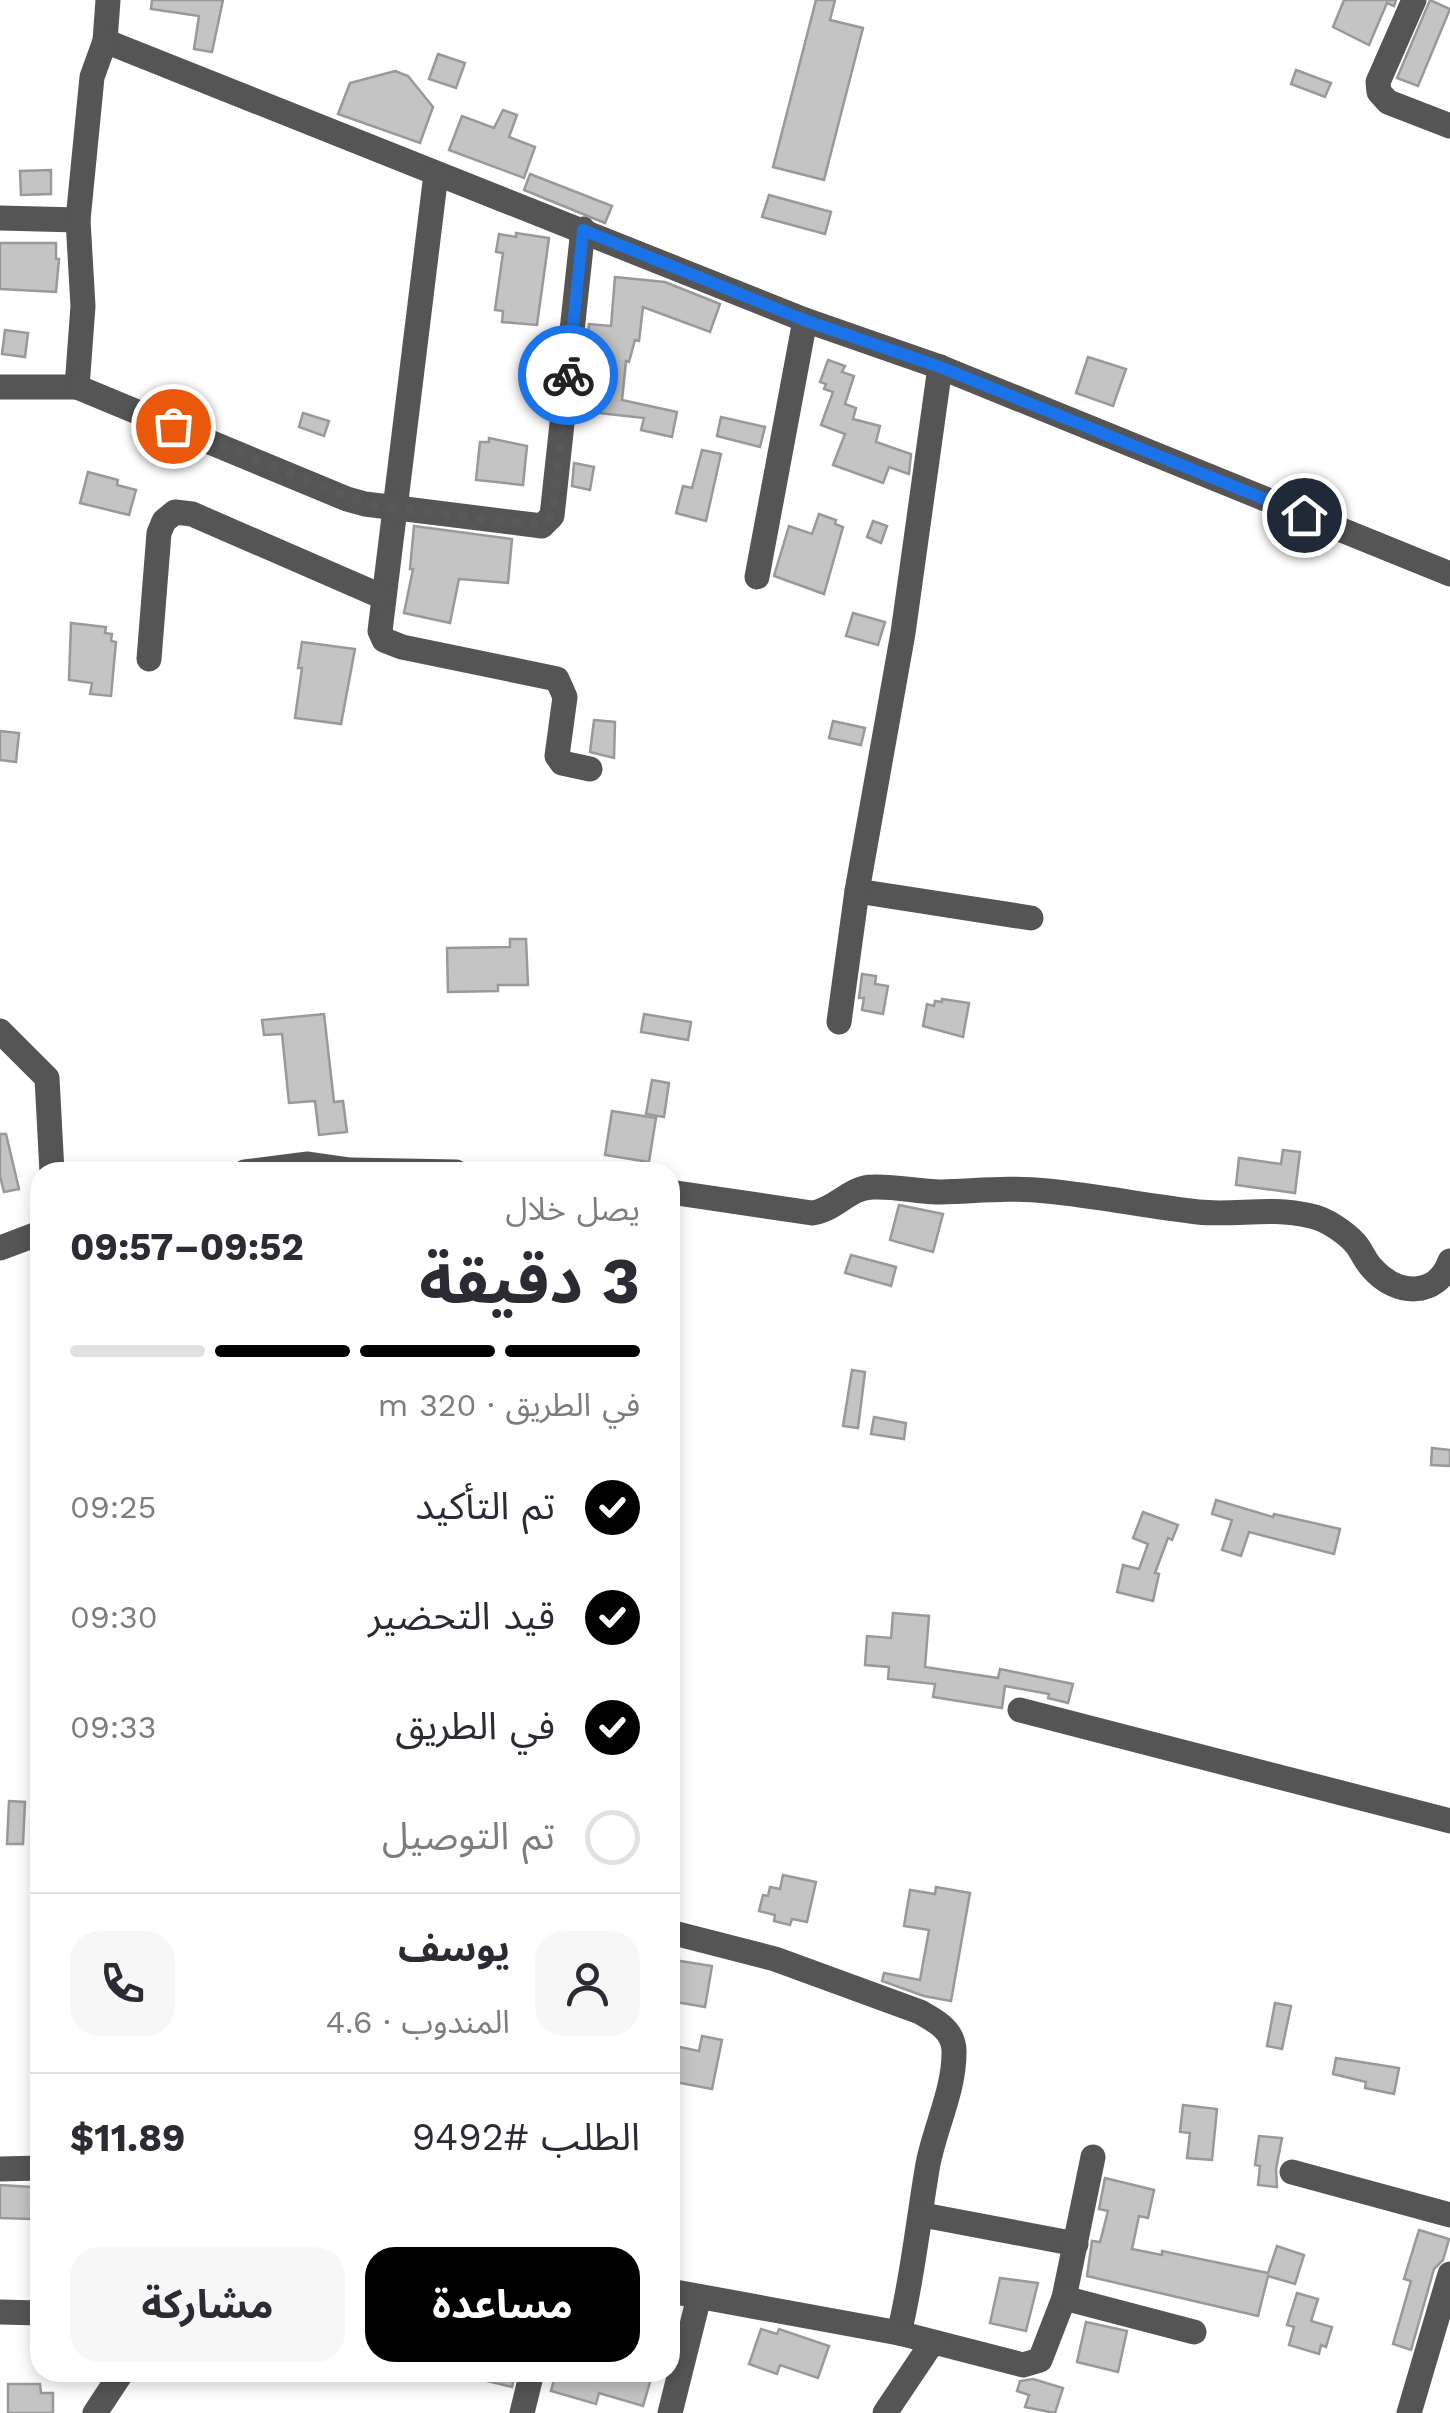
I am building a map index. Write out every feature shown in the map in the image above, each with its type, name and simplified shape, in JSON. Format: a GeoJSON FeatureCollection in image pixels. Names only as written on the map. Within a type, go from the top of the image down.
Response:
{"type":"FeatureCollection","features":[{"type":"Feature","properties":{"kind":"street"},"geometry":{"type":"LineString","coordinates":[[77,387],[84,306],[78,220],[92,77],[104,41],[108,0]]}},
{"type":"Feature","properties":{"kind":"street"},"geometry":{"type":"LineString","coordinates":[[1414,0],[1378,82],[1378,92],[1398,106],[1450,126]]}},
{"type":"Feature","properties":{"kind":"street"},"geometry":{"type":"LineString","coordinates":[[104,41],[804,320],[940,367],[1450,574]]}},
{"type":"Feature","properties":{"kind":"street"},"geometry":{"type":"LineString","coordinates":[[436,174],[380,631],[390,643],[557,678],[565,697],[558,756],[562,763],[590,769]]}},
{"type":"Feature","properties":{"kind":"street"},"geometry":{"type":"LineString","coordinates":[[0,218],[78,220]]}},
{"type":"Feature","properties":{"kind":"street"},"geometry":{"type":"LineString","coordinates":[[0,387],[77,387],[366,504],[534,527],[549,521],[553,509],[583,230]]}},
{"type":"Feature","properties":{"kind":"street"},"geometry":{"type":"LineString","coordinates":[[757,577],[804,320]]}},
{"type":"Feature","properties":{"kind":"street"},"geometry":{"type":"LineString","coordinates":[[839,1022],[857,891],[903,633],[940,367]]}},
{"type":"Feature","properties":{"kind":"street"},"geometry":{"type":"LineString","coordinates":[[150,660],[159,533],[174,512],[192,514],[382,598]]}},
{"type":"Feature","properties":{"kind":"street"},"geometry":{"type":"LineString","coordinates":[[857,891],[1031,918]]}},
{"type":"Feature","properties":{"kind":"street"},"geometry":{"type":"LineString","coordinates":[[0,1031],[47,1078],[51,1162]]}},
{"type":"Feature","properties":{"kind":"street"},"geometry":{"type":"LineString","coordinates":[[680,1193],[812,1213],[824,1212],[850,1194],[871,1186],[936,1192],[988,1188],[1046,1190],[1204,1212],[1266,1209],[1320,1218],[1354,1241],[1373,1270],[1388,1281],[1410,1288],[1437,1284],[1450,1261]]}},
{"type":"Feature","properties":{"kind":"street"},"geometry":{"type":"LineString","coordinates":[[0,1248],[30,1236]]}},
{"type":"Feature","properties":{"kind":"street"},"geometry":{"type":"LineString","coordinates":[[1020,1710],[1450,1821]]}},
{"type":"Feature","properties":{"kind":"street"},"geometry":{"type":"LineString","coordinates":[[680,1934],[793,1965],[920,2012],[949,2032],[954,2048],[946,2097],[928,2163],[900,2333]]}},
{"type":"Feature","properties":{"kind":"street"},"geometry":{"type":"LineString","coordinates":[[680,2292],[900,2333],[1023,2365],[1040,2360],[1064,2298],[1093,2157]]}},
{"type":"Feature","properties":{"kind":"street"},"geometry":{"type":"LineString","coordinates":[[0,2168],[30,2168]]}},
{"type":"Feature","properties":{"kind":"street"},"geometry":{"type":"LineString","coordinates":[[1292,2172],[1450,2215]]}},
{"type":"Feature","properties":{"kind":"street"},"geometry":{"type":"LineString","coordinates":[[922,2215],[1076,2244]]}},
{"type":"Feature","properties":{"kind":"street"},"geometry":{"type":"LineString","coordinates":[[1409,2413],[1450,2274]]}},
{"type":"Feature","properties":{"kind":"street"},"geometry":{"type":"LineString","coordinates":[[680,2373],[699,2297]]}},
{"type":"Feature","properties":{"kind":"street"},"geometry":{"type":"LineString","coordinates":[[1064,2298],[1194,2332]]}},
{"type":"Feature","properties":{"kind":"street"},"geometry":{"type":"LineString","coordinates":[[0,2312],[30,2313]]}},
{"type":"Feature","properties":{"kind":"street"},"geometry":{"type":"LineString","coordinates":[[885,2413],[902,2401],[932,2344]]}},
{"type":"Feature","properties":{"kind":"street"},"geometry":{"type":"LineString","coordinates":[[97,2382],[98,2409]]}},
{"type":"Feature","properties":{"kind":"street"},"geometry":{"type":"LineString","coordinates":[[98,2409],[116,2382]]}},
{"type":"Feature","properties":{"kind":"street"},"geometry":{"type":"LineString","coordinates":[[522,2413],[530,2382]]}},
{"type":"Feature","properties":{"kind":"street"},"geometry":{"type":"LineString","coordinates":[[670,2413],[678,2382]]}},
{"type":"Feature","properties":{"kind":"building"},"geometry":{"type":"Polygon","coordinates":[[[152,0],[223,0],[212,52],[194,49],[199,16],[151,9],[152,0]]]}},
{"type":"Feature","properties":{"kind":"building"},"geometry":{"type":"Polygon","coordinates":[[[816,0],[835,0],[830,20],[863,28],[824,180],[773,167],[816,0]]]}},
{"type":"Feature","properties":{"kind":"building"},"geometry":{"type":"Polygon","coordinates":[[[1344,0],[1396,0],[1394,6],[1387,3],[1369,45],[1333,27],[1344,0]]]}},
{"type":"Feature","properties":{"kind":"building"},"geometry":{"type":"Polygon","coordinates":[[[1430,0],[1450,9],[1418,86],[1397,78],[1430,0]]]}},
{"type":"Feature","properties":{"kind":"building"},"geometry":{"type":"Polygon","coordinates":[[[438,54],[465,63],[456,88],[429,79],[438,54]]]}},
{"type":"Feature","properties":{"kind":"building"},"geometry":{"type":"Polygon","coordinates":[[[1296,70],[1331,83],[1325,97],[1291,84],[1296,70]]]}},
{"type":"Feature","properties":{"kind":"building"},"geometry":{"type":"Polygon","coordinates":[[[395,71],[408,76],[433,107],[420,143],[338,114],[350,83],[395,71]]]}},
{"type":"Feature","properties":{"kind":"building"},"geometry":{"type":"Polygon","coordinates":[[[503,110],[517,115],[509,137],[535,147],[524,178],[449,150],[462,116],[494,128],[503,110]]]}},
{"type":"Feature","properties":{"kind":"building"},"geometry":{"type":"Polygon","coordinates":[[[51,170],[51,194],[21,195],[20,171],[51,170]]]}},
{"type":"Feature","properties":{"kind":"building"},"geometry":{"type":"Polygon","coordinates":[[[530,174],[612,206],[605,223],[524,190],[530,174]]]}},
{"type":"Feature","properties":{"kind":"building"},"geometry":{"type":"Polygon","coordinates":[[[769,195],[831,212],[825,234],[762,217],[769,195]]]}},
{"type":"Feature","properties":{"kind":"building"},"geometry":{"type":"Polygon","coordinates":[[[516,233],[549,238],[537,325],[502,322],[503,311],[495,310],[503,253],[496,252],[499,234],[516,237],[516,233]]]}},
{"type":"Feature","properties":{"kind":"building"},"geometry":{"type":"Polygon","coordinates":[[[0,243],[56,243],[56,292],[0,289],[0,243]]]}},
{"type":"Feature","properties":{"kind":"building"},"geometry":{"type":"Polygon","coordinates":[[[615,277],[665,282],[720,304],[710,332],[643,307],[639,341],[635,340],[629,362],[626,361],[622,400],[677,412],[672,437],[641,430],[644,418],[580,411],[589,324],[611,326],[615,277]]]}},
{"type":"Feature","properties":{"kind":"building"},"geometry":{"type":"Polygon","coordinates":[[[5,330],[28,333],[25,357],[2,354],[5,330]]]}},
{"type":"Feature","properties":{"kind":"building"},"geometry":{"type":"Polygon","coordinates":[[[1088,357],[1126,369],[1113,406],[1076,393],[1088,357]]]}},
{"type":"Feature","properties":{"kind":"building"},"geometry":{"type":"Polygon","coordinates":[[[828,360],[845,366],[842,372],[854,376],[845,404],[856,408],[853,419],[880,426],[876,442],[911,454],[909,474],[889,467],[883,483],[833,465],[845,434],[821,425],[833,392],[824,389],[826,384],[820,382],[828,360]]]}},
{"type":"Feature","properties":{"kind":"building"},"geometry":{"type":"Polygon","coordinates":[[[303,413],[329,421],[324,436],[299,427],[303,413]]]}},
{"type":"Feature","properties":{"kind":"building"},"geometry":{"type":"Polygon","coordinates":[[[721,417],[765,427],[760,447],[717,436],[721,417]]]}},
{"type":"Feature","properties":{"kind":"building"},"geometry":{"type":"Polygon","coordinates":[[[489,438],[527,446],[523,485],[476,480],[480,442],[489,442],[489,438]]]}},
{"type":"Feature","properties":{"kind":"building"},"geometry":{"type":"Polygon","coordinates":[[[702,450],[721,454],[706,521],[676,513],[683,486],[692,488],[702,450]]]}},
{"type":"Feature","properties":{"kind":"building"},"geometry":{"type":"Polygon","coordinates":[[[574,463],[594,467],[590,490],[572,486],[574,463]]]}},
{"type":"Feature","properties":{"kind":"building"},"geometry":{"type":"Polygon","coordinates":[[[88,472],[118,480],[117,485],[136,490],[129,515],[80,503],[88,472]]]}},
{"type":"Feature","properties":{"kind":"building"},"geometry":{"type":"Polygon","coordinates":[[[819,514],[843,527],[824,594],[774,576],[789,526],[812,534],[819,514]]]}},
{"type":"Feature","properties":{"kind":"building"},"geometry":{"type":"Polygon","coordinates":[[[873,521],[887,526],[881,543],[867,537],[873,521]]]}},
{"type":"Feature","properties":{"kind":"building"},"geometry":{"type":"Polygon","coordinates":[[[414,526],[512,539],[508,583],[459,579],[450,623],[404,613],[413,569],[414,526]]]}},
{"type":"Feature","properties":{"kind":"building"},"geometry":{"type":"Polygon","coordinates":[[[853,613],[885,622],[878,645],[846,636],[853,613]]]}},
{"type":"Feature","properties":{"kind":"building"},"geometry":{"type":"Polygon","coordinates":[[[71,623],[106,627],[105,633],[112,634],[111,641],[116,642],[111,696],[90,694],[92,683],[69,680],[71,623]]]}},
{"type":"Feature","properties":{"kind":"building"},"geometry":{"type":"Polygon","coordinates":[[[302,642],[355,649],[341,724],[295,718],[302,642]]]}},
{"type":"Feature","properties":{"kind":"building"},"geometry":{"type":"Polygon","coordinates":[[[594,720],[615,722],[614,758],[590,752],[594,720]]]}},
{"type":"Feature","properties":{"kind":"building"},"geometry":{"type":"Polygon","coordinates":[[[833,721],[865,728],[861,745],[829,738],[833,721]]]}},
{"type":"Feature","properties":{"kind":"building"},"geometry":{"type":"Polygon","coordinates":[[[0,731],[19,733],[16,762],[0,760],[0,731]]]}},
{"type":"Feature","properties":{"kind":"building"},"geometry":{"type":"Polygon","coordinates":[[[510,939],[526,939],[528,985],[498,985],[498,991],[448,992],[447,948],[510,947],[510,939]]]}},
{"type":"Feature","properties":{"kind":"building"},"geometry":{"type":"Polygon","coordinates":[[[862,974],[876,976],[875,984],[888,986],[883,1014],[862,1010],[862,974]]]}},
{"type":"Feature","properties":{"kind":"building"},"geometry":{"type":"Polygon","coordinates":[[[935,1001],[969,1003],[963,1037],[923,1026],[927,1004],[934,1006],[935,1001]]]}},
{"type":"Feature","properties":{"kind":"building"},"geometry":{"type":"Polygon","coordinates":[[[324,1014],[334,1102],[343,1101],[347,1132],[319,1135],[315,1101],[289,1103],[282,1034],[264,1035],[262,1020],[324,1014]]]}},
{"type":"Feature","properties":{"kind":"building"},"geometry":{"type":"Polygon","coordinates":[[[644,1014],[691,1022],[688,1040],[641,1032],[644,1014]]]}},
{"type":"Feature","properties":{"kind":"building"},"geometry":{"type":"Polygon","coordinates":[[[652,1080],[669,1083],[664,1117],[646,1114],[652,1080]]]}},
{"type":"Feature","properties":{"kind":"building"},"geometry":{"type":"Polygon","coordinates":[[[612,1111],[656,1118],[649,1162],[605,1155],[612,1111]]]}},
{"type":"Feature","properties":{"kind":"building"},"geometry":{"type":"Polygon","coordinates":[[[0,1134],[6,1134],[19,1189],[4,1192],[0,1134]]]}},
{"type":"Feature","properties":{"kind":"building"},"geometry":{"type":"Polygon","coordinates":[[[1283,1150],[1300,1152],[1295,1193],[1236,1185],[1239,1158],[1281,1164],[1283,1150]]]}},
{"type":"Feature","properties":{"kind":"building"},"geometry":{"type":"Polygon","coordinates":[[[899,1205],[943,1214],[933,1252],[890,1240],[899,1205]]]}},
{"type":"Feature","properties":{"kind":"building"},"geometry":{"type":"Polygon","coordinates":[[[851,1255],[896,1267],[891,1286],[845,1273],[851,1255]]]}},
{"type":"Feature","properties":{"kind":"building"},"geometry":{"type":"Polygon","coordinates":[[[852,1370],[865,1372],[858,1428],[843,1426],[852,1370]]]}},
{"type":"Feature","properties":{"kind":"building"},"geometry":{"type":"Polygon","coordinates":[[[874,1417],[906,1423],[904,1439],[871,1434],[874,1417]]]}},
{"type":"Feature","properties":{"kind":"building"},"geometry":{"type":"Polygon","coordinates":[[[1432,1448],[1450,1450],[1450,1466],[1431,1465],[1432,1448]]]}},
{"type":"Feature","properties":{"kind":"building"},"geometry":{"type":"Polygon","coordinates":[[[1216,1500],[1273,1517],[1274,1514],[1340,1529],[1334,1554],[1249,1532],[1241,1556],[1222,1550],[1232,1520],[1212,1514],[1216,1500]]]}},
{"type":"Feature","properties":{"kind":"building"},"geometry":{"type":"Polygon","coordinates":[[[1143,1512],[1178,1525],[1172,1540],[1168,1538],[1155,1573],[1159,1574],[1153,1601],[1117,1592],[1123,1565],[1139,1569],[1148,1544],[1133,1538],[1143,1512]]]}},
{"type":"Feature","properties":{"kind":"building"},"geometry":{"type":"Polygon","coordinates":[[[893,1613],[929,1616],[925,1667],[998,1678],[1000,1669],[1073,1684],[1068,1703],[1048,1698],[1049,1694],[1005,1686],[1002,1708],[933,1697],[935,1684],[888,1679],[889,1667],[865,1665],[867,1636],[891,1638],[893,1613]]]}},
{"type":"Feature","properties":{"kind":"building"},"geometry":{"type":"Polygon","coordinates":[[[9,1801],[25,1802],[23,1844],[7,1844],[9,1801]]]}},
{"type":"Feature","properties":{"kind":"building"},"geometry":{"type":"Polygon","coordinates":[[[783,1875],[816,1882],[807,1922],[792,1919],[790,1925],[759,1911],[763,1895],[768,1896],[770,1887],[780,1889],[783,1875]]]}},
{"type":"Feature","properties":{"kind":"building"},"geometry":{"type":"Polygon","coordinates":[[[936,1887],[970,1893],[951,2001],[882,1981],[884,1973],[920,1980],[929,1930],[904,1926],[910,1890],[935,1894],[936,1887]]]}},
{"type":"Feature","properties":{"kind":"building"},"geometry":{"type":"Polygon","coordinates":[[[680,1961],[712,1966],[705,2007],[680,2003],[680,1961]]]}},
{"type":"Feature","properties":{"kind":"building"},"geometry":{"type":"Polygon","coordinates":[[[1275,2003],[1291,2006],[1282,2049],[1267,2046],[1275,2003]]]}},
{"type":"Feature","properties":{"kind":"building"},"geometry":{"type":"Polygon","coordinates":[[[702,2036],[722,2040],[712,2089],[680,2083],[680,2047],[699,2051],[702,2036]]]}},
{"type":"Feature","properties":{"kind":"building"},"geometry":{"type":"Polygon","coordinates":[[[1336,2058],[1399,2068],[1394,2094],[1365,2088],[1366,2082],[1333,2074],[1336,2058]]]}},
{"type":"Feature","properties":{"kind":"building"},"geometry":{"type":"Polygon","coordinates":[[[1183,2105],[1217,2109],[1212,2160],[1187,2158],[1190,2133],[1180,2132],[1183,2105]]]}},
{"type":"Feature","properties":{"kind":"building"},"geometry":{"type":"Polygon","coordinates":[[[1259,2136],[1282,2138],[1277,2187],[1258,2185],[1260,2166],[1255,2165],[1259,2136]]]}},
{"type":"Feature","properties":{"kind":"building"},"geometry":{"type":"Polygon","coordinates":[[[1105,2178],[1154,2190],[1148,2218],[1139,2216],[1132,2249],[1162,2255],[1162,2251],[1268,2273],[1277,2246],[1304,2255],[1295,2284],[1268,2276],[1258,2316],[1087,2276],[1092,2241],[1100,2242],[1108,2211],[1099,2209],[1105,2178]]]}},
{"type":"Feature","properties":{"kind":"building"},"geometry":{"type":"Polygon","coordinates":[[[0,2185],[30,2187],[30,2219],[0,2218],[0,2185]]]}},
{"type":"Feature","properties":{"kind":"building"},"geometry":{"type":"Polygon","coordinates":[[[1419,2230],[1449,2239],[1443,2260],[1434,2269],[1411,2350],[1393,2344],[1411,2281],[1404,2279],[1419,2230]]]}},
{"type":"Feature","properties":{"kind":"building"},"geometry":{"type":"Polygon","coordinates":[[[1000,2278],[1038,2283],[1026,2331],[990,2323],[1000,2278]]]}},
{"type":"Feature","properties":{"kind":"building"},"geometry":{"type":"Polygon","coordinates":[[[1297,2293],[1318,2299],[1311,2321],[1332,2327],[1326,2347],[1321,2345],[1319,2354],[1289,2345],[1294,2327],[1287,2325],[1297,2293]]]}},
{"type":"Feature","properties":{"kind":"building"},"geometry":{"type":"Polygon","coordinates":[[[1086,2322],[1127,2331],[1118,2372],[1077,2362],[1086,2322]]]}},
{"type":"Feature","properties":{"kind":"building"},"geometry":{"type":"Polygon","coordinates":[[[761,2329],[777,2334],[779,2329],[829,2346],[818,2378],[780,2365],[777,2374],[749,2364],[761,2329]]]}},
{"type":"Feature","properties":{"kind":"building"},"geometry":{"type":"Polygon","coordinates":[[[1033,2379],[1063,2388],[1055,2413],[1025,2407],[1029,2395],[1017,2391],[1020,2381],[1033,2379]]]}},
{"type":"Feature","properties":{"kind":"building"},"geometry":{"type":"Polygon","coordinates":[[[553,2382],[650,2382],[643,2406],[599,2393],[596,2404],[551,2391],[553,2382]]]}},
{"type":"Feature","properties":{"kind":"building"},"geometry":{"type":"Polygon","coordinates":[[[8,2384],[40,2384],[41,2393],[53,2393],[53,2413],[8,2413],[8,2384]]]}},
{"type":"Feature","properties":{"kind":"way so far"},"geometry":{"type":"LineString","coordinates":[[173,426],[366,504],[542,526],[552,516],[568,375]]}},
{"type":"Feature","properties":{"kind":"route"},"geometry":{"type":"LineString","coordinates":[[568,375],[583,230],[804,320],[940,367],[1304,515]]}}]}
